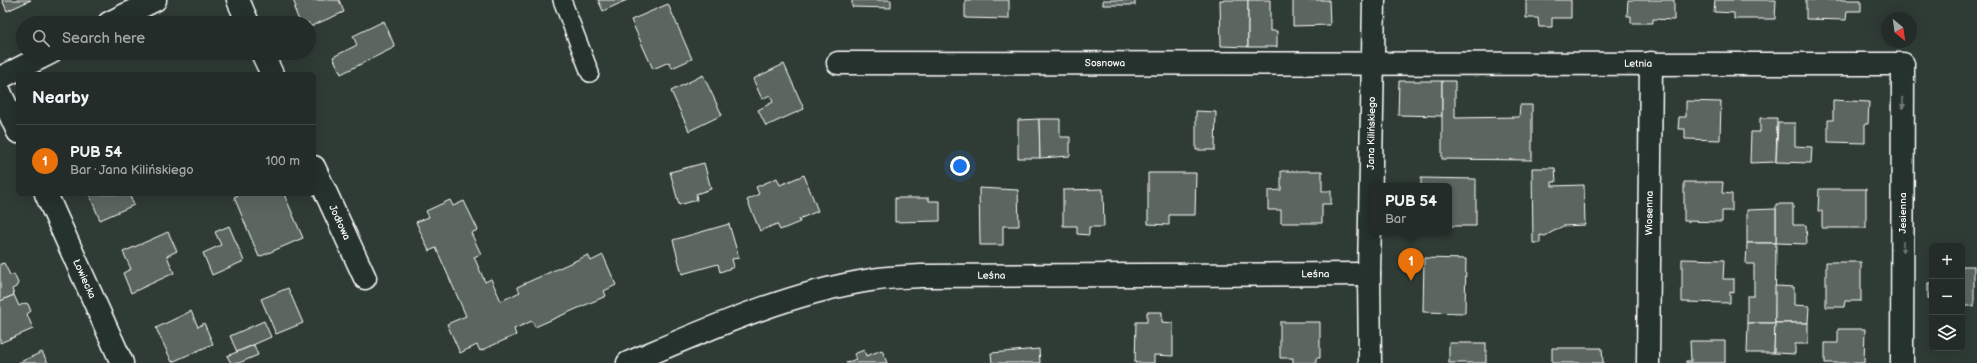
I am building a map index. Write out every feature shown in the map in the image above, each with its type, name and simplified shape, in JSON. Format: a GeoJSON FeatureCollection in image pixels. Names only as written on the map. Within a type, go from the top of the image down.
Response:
{"type":"FeatureCollection","features":[{"type":"Feature","properties":{"kind":"street"},"geometry":{"type":"LineString","coordinates":[[123,16],[155,0]]}},
{"type":"Feature","properties":{"kind":"street"},"geometry":{"type":"LineString","coordinates":[[238,0],[245,16]]}},
{"type":"Feature","properties":{"kind":"street","name":"Jana Kilińskiego"},"geometry":{"type":"LineString","coordinates":[[1371,183],[1374,0]]}},
{"type":"Feature","properties":{"kind":"street"},"geometry":{"type":"LineString","coordinates":[[0,78],[36,60]]}},
{"type":"Feature","properties":{"kind":"street"},"geometry":{"type":"LineString","coordinates":[[265,60],[271,72]]}},
{"type":"Feature","properties":{"kind":"street","name":"Sosnowa"},"geometry":{"type":"LineString","coordinates":[[838,63],[1373,63]]}},
{"type":"Feature","properties":{"kind":"street","name":"Letnia"},"geometry":{"type":"LineString","coordinates":[[1373,63],[1903,64]]}},
{"type":"Feature","properties":{"kind":"street","name":"Wiosenna"},"geometry":{"type":"LineString","coordinates":[[1648,363],[1651,63]]}},
{"type":"Feature","properties":{"kind":"street","name":"Jesienna"},"geometry":{"type":"LineString","coordinates":[[1902,363],[1903,64]]}},
{"type":"Feature","properties":{"kind":"street"},"geometry":{"type":"LineString","coordinates":[[0,92],[16,128]]}},
{"type":"Feature","properties":{"kind":"street","name":"Jodłowa"},"geometry":{"type":"LineString","coordinates":[[316,171],[365,278]]}},
{"type":"Feature","properties":{"kind":"street","name":"Łowiecka"},"geometry":{"type":"LineString","coordinates":[[47,196],[122,363]]}},
{"type":"Feature","properties":{"kind":"street","name":"Jana Kilińskiego"},"geometry":{"type":"LineString","coordinates":[[1370,221],[1370,363]]}},
{"type":"Feature","properties":{"kind":"street","name":"Leśna"},"geometry":{"type":"LineString","coordinates":[[628,363],[742,315],[806,295],[871,280],[920,276],[1369,274]]}},
{"type":"Feature","properties":{"kind":"lane"},"geometry":{"type":"LineString","coordinates":[[562,0],[590,73]]}},
{"type":"Feature","properties":{"kind":"building"},"geometry":{"type":"Polygon","coordinates":[[[2,0],[31,0],[7,11],[2,0]]]}},
{"type":"Feature","properties":{"kind":"building"},"geometry":{"type":"Polygon","coordinates":[[[293,0],[339,0],[344,12],[316,24],[316,16],[297,16],[294,8],[296,7],[293,0]]]}},
{"type":"Feature","properties":{"kind":"building"},"geometry":{"type":"Polygon","coordinates":[[[598,0],[627,0],[603,11],[598,0]]]}},
{"type":"Feature","properties":{"kind":"building"},"geometry":{"type":"Polygon","coordinates":[[[852,0],[891,0],[891,8],[852,7],[852,0]]]}},
{"type":"Feature","properties":{"kind":"building"},"geometry":{"type":"Polygon","coordinates":[[[965,0],[1009,0],[1009,19],[965,18],[965,0]]]}},
{"type":"Feature","properties":{"kind":"building"},"geometry":{"type":"Polygon","coordinates":[[[1103,0],[1135,0],[1135,5],[1103,5],[1103,0]]]}},
{"type":"Feature","properties":{"kind":"building"},"geometry":{"type":"Polygon","coordinates":[[[1220,0],[1248,0],[1248,47],[1221,46],[1220,0]]]}},
{"type":"Feature","properties":{"kind":"building"},"geometry":{"type":"Polygon","coordinates":[[[1248,0],[1270,0],[1270,31],[1277,31],[1277,47],[1248,47],[1248,0]]]}},
{"type":"Feature","properties":{"kind":"building"},"geometry":{"type":"Polygon","coordinates":[[[1293,0],[1329,0],[1330,25],[1293,26],[1293,0]]]}},
{"type":"Feature","properties":{"kind":"building"},"geometry":{"type":"Polygon","coordinates":[[[1526,0],[1571,0],[1571,18],[1552,18],[1552,27],[1539,27],[1538,18],[1526,18],[1526,0]]]}},
{"type":"Feature","properties":{"kind":"building"},"geometry":{"type":"Polygon","coordinates":[[[1628,0],[1674,0],[1674,20],[1653,19],[1653,23],[1631,23],[1631,16],[1627,16],[1628,0]]]}},
{"type":"Feature","properties":{"kind":"building"},"geometry":{"type":"Polygon","coordinates":[[[1715,0],[1776,0],[1775,19],[1734,19],[1734,13],[1714,12],[1715,0]]]}},
{"type":"Feature","properties":{"kind":"building"},"geometry":{"type":"Polygon","coordinates":[[[1806,0],[1861,0],[1861,11],[1847,11],[1846,20],[1806,19],[1806,0]]]}},
{"type":"Feature","properties":{"kind":"building"},"geometry":{"type":"Polygon","coordinates":[[[668,4],[692,59],[672,68],[669,62],[653,69],[631,20],[668,4]]]}},
{"type":"Feature","properties":{"kind":"building"},"geometry":{"type":"Polygon","coordinates":[[[384,21],[395,47],[341,74],[333,57],[357,45],[353,36],[384,21]]]}},
{"type":"Feature","properties":{"kind":"building"},"geometry":{"type":"Polygon","coordinates":[[[784,64],[804,109],[766,126],[758,110],[773,102],[770,95],[762,99],[753,79],[784,64]]]}},
{"type":"Feature","properties":{"kind":"building"},"geometry":{"type":"Polygon","coordinates":[[[703,75],[722,115],[689,131],[671,91],[703,75]]]}},
{"type":"Feature","properties":{"kind":"building"},"geometry":{"type":"Polygon","coordinates":[[[1399,81],[1442,81],[1442,116],[1398,115],[1399,81]]]}},
{"type":"Feature","properties":{"kind":"building"},"geometry":{"type":"Polygon","coordinates":[[[1442,81],[1455,81],[1455,118],[1519,117],[1520,105],[1532,105],[1532,160],[1442,159],[1442,81]]]}},
{"type":"Feature","properties":{"kind":"building"},"geometry":{"type":"Polygon","coordinates":[[[1833,100],[1869,102],[1868,124],[1865,124],[1865,143],[1828,142],[1828,120],[1833,120],[1833,100]]]}},
{"type":"Feature","properties":{"kind":"building"},"geometry":{"type":"Polygon","coordinates":[[[1686,101],[1721,102],[1720,140],[1685,139],[1685,129],[1678,129],[1679,117],[1686,117],[1686,101]]]}},
{"type":"Feature","properties":{"kind":"building"},"geometry":{"type":"Polygon","coordinates":[[[1196,111],[1216,112],[1215,150],[1196,150],[1196,111]]]}},
{"type":"Feature","properties":{"kind":"building"},"geometry":{"type":"Polygon","coordinates":[[[1760,118],[1777,118],[1776,162],[1750,163],[1751,132],[1760,132],[1760,118]]]}},
{"type":"Feature","properties":{"kind":"building"},"geometry":{"type":"Polygon","coordinates":[[[1039,119],[1040,158],[1018,158],[1018,120],[1039,119]]]}},
{"type":"Feature","properties":{"kind":"building"},"geometry":{"type":"Polygon","coordinates":[[[1039,119],[1060,119],[1060,137],[1070,137],[1070,156],[1040,158],[1039,119]]]}},
{"type":"Feature","properties":{"kind":"building"},"geometry":{"type":"Polygon","coordinates":[[[1778,123],[1795,123],[1795,146],[1812,147],[1811,163],[1776,162],[1778,123]]]}},
{"type":"Feature","properties":{"kind":"building"},"geometry":{"type":"Polygon","coordinates":[[[704,163],[711,189],[696,194],[697,200],[679,205],[670,172],[704,163]]]}},
{"type":"Feature","properties":{"kind":"building"},"geometry":{"type":"Polygon","coordinates":[[[1532,168],[1555,168],[1556,182],[1552,182],[1552,186],[1584,185],[1585,225],[1563,226],[1545,236],[1540,235],[1540,243],[1533,243],[1532,168]]]}},
{"type":"Feature","properties":{"kind":"building"},"geometry":{"type":"Polygon","coordinates":[[[1281,171],[1322,171],[1322,191],[1331,191],[1331,204],[1322,204],[1322,223],[1281,223],[1281,210],[1268,210],[1268,191],[1281,190],[1281,171]]]}},
{"type":"Feature","properties":{"kind":"building"},"geometry":{"type":"Polygon","coordinates":[[[1148,173],[1196,173],[1195,215],[1169,215],[1169,225],[1148,224],[1148,173]]]}},
{"type":"Feature","properties":{"kind":"building"},"geometry":{"type":"Polygon","coordinates":[[[804,175],[818,211],[799,219],[800,222],[780,230],[777,224],[760,231],[747,200],[759,194],[756,187],[777,178],[780,185],[804,175]]]}},
{"type":"Feature","properties":{"kind":"building"},"geometry":{"type":"Polygon","coordinates":[[[1421,178],[1476,179],[1476,226],[1452,226],[1452,183],[1421,183],[1421,178]]]}},
{"type":"Feature","properties":{"kind":"building"},"geometry":{"type":"Polygon","coordinates":[[[1684,182],[1723,182],[1722,193],[1732,194],[1732,211],[1722,211],[1722,222],[1684,221],[1684,182]]]}},
{"type":"Feature","properties":{"kind":"building"},"geometry":{"type":"Polygon","coordinates":[[[979,188],[1018,190],[1019,226],[1003,226],[1003,245],[980,245],[979,188]]]}},
{"type":"Feature","properties":{"kind":"building"},"geometry":{"type":"Polygon","coordinates":[[[1103,189],[1104,227],[1089,227],[1089,235],[1077,234],[1077,226],[1063,226],[1063,190],[1103,189]]]}},
{"type":"Feature","properties":{"kind":"building"},"geometry":{"type":"Polygon","coordinates":[[[1819,189],[1866,189],[1866,228],[1822,228],[1822,211],[1818,211],[1819,189]]]}},
{"type":"Feature","properties":{"kind":"building"},"geometry":{"type":"Polygon","coordinates":[[[90,196],[130,196],[134,205],[100,220],[90,196]]]}},
{"type":"Feature","properties":{"kind":"building"},"geometry":{"type":"Polygon","coordinates":[[[285,196],[303,238],[259,257],[234,197],[285,196]]]}},
{"type":"Feature","properties":{"kind":"building"},"geometry":{"type":"Polygon","coordinates":[[[895,198],[929,198],[929,201],[940,201],[940,221],[895,222],[895,198]]]}},
{"type":"Feature","properties":{"kind":"building"},"geometry":{"type":"Polygon","coordinates":[[[450,200],[453,206],[464,201],[478,230],[471,233],[481,254],[474,257],[485,282],[491,279],[501,301],[520,292],[517,287],[588,255],[591,261],[603,255],[616,285],[604,291],[606,296],[535,327],[532,321],[514,329],[516,335],[480,351],[477,345],[460,353],[447,324],[466,316],[436,248],[429,251],[416,222],[429,217],[426,211],[450,200]]]}},
{"type":"Feature","properties":{"kind":"building"},"geometry":{"type":"Polygon","coordinates":[[[1776,204],[1793,204],[1793,225],[1806,225],[1807,244],[1776,243],[1776,204]]]}},
{"type":"Feature","properties":{"kind":"building"},"geometry":{"type":"Polygon","coordinates":[[[1776,209],[1776,243],[1747,243],[1747,210],[1776,209]]]}},
{"type":"Feature","properties":{"kind":"building"},"geometry":{"type":"Polygon","coordinates":[[[729,224],[739,258],[732,259],[734,267],[720,272],[718,264],[682,274],[673,240],[729,224]]]}},
{"type":"Feature","properties":{"kind":"building"},"geometry":{"type":"Polygon","coordinates":[[[229,226],[244,261],[212,275],[203,253],[221,245],[215,232],[229,226]]]}},
{"type":"Feature","properties":{"kind":"building"},"geometry":{"type":"Polygon","coordinates":[[[168,232],[177,251],[167,256],[174,273],[131,293],[123,273],[131,269],[123,252],[168,232]]]}},
{"type":"Feature","properties":{"kind":"building"},"geometry":{"type":"Polygon","coordinates":[[[1747,243],[1776,243],[1775,323],[1747,323],[1747,296],[1754,296],[1754,264],[1746,264],[1747,243]]]}},
{"type":"Feature","properties":{"kind":"building"},"geometry":{"type":"Polygon","coordinates":[[[1424,258],[1466,259],[1465,313],[1423,312],[1424,258]]]}},
{"type":"Feature","properties":{"kind":"building"},"geometry":{"type":"Polygon","coordinates":[[[1682,259],[1724,260],[1723,279],[1734,279],[1734,293],[1730,292],[1730,303],[1682,302],[1682,259]]]}},
{"type":"Feature","properties":{"kind":"building"},"geometry":{"type":"Polygon","coordinates":[[[1826,262],[1861,262],[1861,301],[1845,301],[1844,307],[1826,307],[1826,262]]]}},
{"type":"Feature","properties":{"kind":"building"},"geometry":{"type":"Polygon","coordinates":[[[4,263],[10,275],[14,274],[18,283],[16,287],[12,289],[14,295],[0,301],[0,264],[4,263]]]}},
{"type":"Feature","properties":{"kind":"building"},"geometry":{"type":"Polygon","coordinates":[[[1965,266],[1974,266],[1974,306],[1965,306],[1965,266]]]}},
{"type":"Feature","properties":{"kind":"building"},"geometry":{"type":"Polygon","coordinates":[[[1928,283],[1929,283],[1929,298],[1928,283]]]}},
{"type":"Feature","properties":{"kind":"building"},"geometry":{"type":"Polygon","coordinates":[[[1775,286],[1794,287],[1794,305],[1809,306],[1808,323],[1775,323],[1775,286]]]}},
{"type":"Feature","properties":{"kind":"building"},"geometry":{"type":"Polygon","coordinates":[[[288,288],[303,323],[276,334],[261,299],[288,288]]]}},
{"type":"Feature","properties":{"kind":"building"},"geometry":{"type":"Polygon","coordinates":[[[14,295],[19,306],[25,303],[28,304],[31,311],[27,314],[33,329],[0,343],[0,301],[14,295]]]}},
{"type":"Feature","properties":{"kind":"building"},"geometry":{"type":"Polygon","coordinates":[[[191,311],[198,327],[204,323],[213,344],[172,362],[156,328],[191,311]]]}},
{"type":"Feature","properties":{"kind":"building"},"geometry":{"type":"Polygon","coordinates":[[[1147,312],[1162,312],[1162,322],[1173,323],[1173,356],[1154,355],[1154,363],[1135,363],[1136,322],[1147,322],[1147,312]]]}},
{"type":"Feature","properties":{"kind":"building"},"geometry":{"type":"Polygon","coordinates":[[[264,321],[271,337],[237,352],[230,336],[264,321]]]}},
{"type":"Feature","properties":{"kind":"building"},"geometry":{"type":"Polygon","coordinates":[[[1280,322],[1320,322],[1320,358],[1316,358],[1316,363],[1293,363],[1293,358],[1280,358],[1280,322]]]}},
{"type":"Feature","properties":{"kind":"building"},"geometry":{"type":"Polygon","coordinates":[[[1748,323],[1775,323],[1774,353],[1747,353],[1748,323]]]}},
{"type":"Feature","properties":{"kind":"building"},"geometry":{"type":"Polygon","coordinates":[[[1775,323],[1808,323],[1808,344],[1795,344],[1795,354],[1774,353],[1775,323]]]}},
{"type":"Feature","properties":{"kind":"building"},"geometry":{"type":"Polygon","coordinates":[[[1838,329],[1865,329],[1864,363],[1825,363],[1825,343],[1838,343],[1838,329]]]}},
{"type":"Feature","properties":{"kind":"building"},"geometry":{"type":"Polygon","coordinates":[[[1690,341],[1725,341],[1725,363],[1686,363],[1686,361],[1691,361],[1690,341]]]}},
{"type":"Feature","properties":{"kind":"building"},"geometry":{"type":"Polygon","coordinates":[[[1449,343],[1486,343],[1486,363],[1449,363],[1449,343]]]}},
{"type":"Feature","properties":{"kind":"building"},"geometry":{"type":"Polygon","coordinates":[[[254,345],[258,355],[239,363],[231,363],[227,356],[254,345]]]}},
{"type":"Feature","properties":{"kind":"building"},"geometry":{"type":"Polygon","coordinates":[[[1552,348],[1602,348],[1603,363],[1552,363],[1552,348]]]}},
{"type":"Feature","properties":{"kind":"building"},"geometry":{"type":"Polygon","coordinates":[[[1039,349],[1040,363],[992,363],[991,353],[1039,349]]]}},
{"type":"Feature","properties":{"kind":"building"},"geometry":{"type":"Polygon","coordinates":[[[864,350],[866,356],[882,350],[887,363],[846,363],[856,359],[854,354],[864,350]]]}},
{"type":"Feature","properties":{"kind":"building"},"geometry":{"type":"Polygon","coordinates":[[[42,352],[48,363],[18,363],[42,352]]]}},
{"type":"Feature","properties":{"kind":"place","name":"PUB 54"},"geometry":{"type":"Point","coordinates":[1411,281]}}]}
